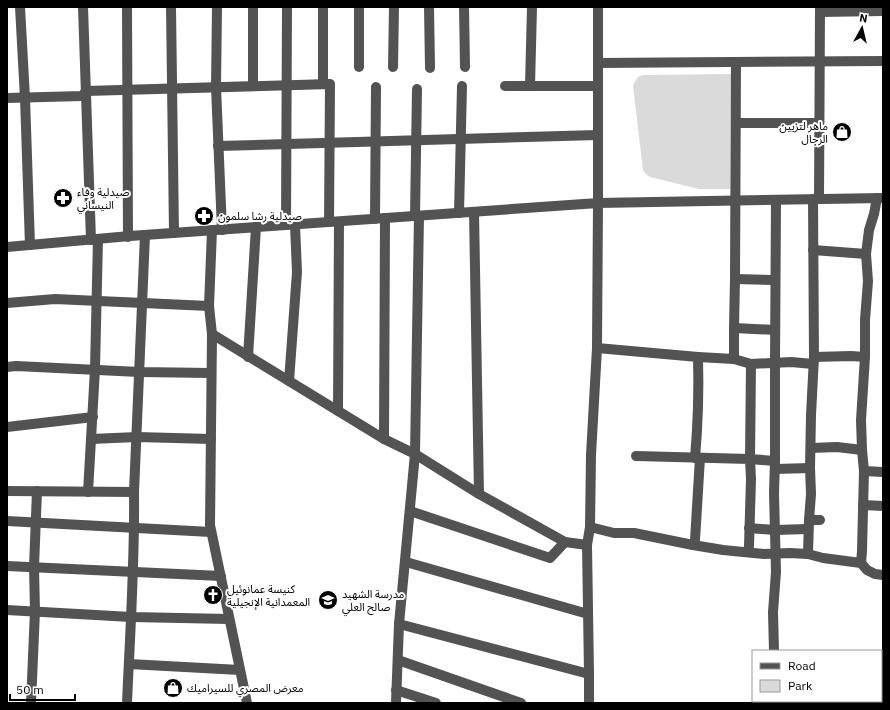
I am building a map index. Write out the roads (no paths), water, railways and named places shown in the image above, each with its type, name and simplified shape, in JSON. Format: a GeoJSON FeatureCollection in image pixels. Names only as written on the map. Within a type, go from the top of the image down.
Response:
{"type":"FeatureCollection","features":[{"type":"Feature","properties":{"kind":"street"},"geometry":{"type":"LineString","coordinates":[[20,7],[30,245]]}},
{"type":"Feature","properties":{"kind":"street"},"geometry":{"type":"LineString","coordinates":[[83,7],[96,301],[93,417],[88,492]]}},
{"type":"Feature","properties":{"kind":"street"},"geometry":{"type":"LineString","coordinates":[[127,7],[128,237]]}},
{"type":"Feature","properties":{"kind":"street"},"geometry":{"type":"LineString","coordinates":[[171,7],[174,233]]}},
{"type":"Feature","properties":{"kind":"street"},"geometry":{"type":"LineString","coordinates":[[217,7],[217,230],[209,306],[212,334],[210,524],[247,703]]}},
{"type":"Feature","properties":{"kind":"street"},"geometry":{"type":"LineString","coordinates":[[252,86],[253,7]]}},
{"type":"Feature","properties":{"kind":"street"},"geometry":{"type":"LineString","coordinates":[[288,7],[286,144],[290,225],[297,272],[289,381]]}},
{"type":"Feature","properties":{"kind":"street"},"geometry":{"type":"LineString","coordinates":[[322,7],[324,84]]}},
{"type":"Feature","properties":{"kind":"street"},"geometry":{"type":"LineString","coordinates":[[358,67],[359,7]]}},
{"type":"Feature","properties":{"kind":"street"},"geometry":{"type":"LineString","coordinates":[[393,67],[394,7]]}},
{"type":"Feature","properties":{"kind":"street"},"geometry":{"type":"LineString","coordinates":[[429,7],[430,68]]}},
{"type":"Feature","properties":{"kind":"street"},"geometry":{"type":"LineString","coordinates":[[464,7],[465,67]]}},
{"type":"Feature","properties":{"kind":"street"},"geometry":{"type":"LineString","coordinates":[[530,86],[532,7]]}},
{"type":"Feature","properties":{"kind":"street"},"geometry":{"type":"LineString","coordinates":[[589,703],[587,545],[590,527],[591,455],[597,348],[598,7]]}},
{"type":"Feature","properties":{"kind":"street"},"geometry":{"type":"LineString","coordinates":[[808,554],[814,361],[813,250],[819,124],[820,9],[883,11]]}},
{"type":"Feature","properties":{"kind":"street"},"geometry":{"type":"LineString","coordinates":[[598,63],[883,61]]}},
{"type":"Feature","properties":{"kind":"street"},"geometry":{"type":"LineString","coordinates":[[734,359],[736,62]]}},
{"type":"Feature","properties":{"kind":"street"},"geometry":{"type":"LineString","coordinates":[[7,98],[82,96],[86,91],[330,84],[329,222]]}},
{"type":"Feature","properties":{"kind":"street"},"geometry":{"type":"LineString","coordinates":[[459,213],[462,86]]}},
{"type":"Feature","properties":{"kind":"street"},"geometry":{"type":"LineString","coordinates":[[505,86],[598,86]]}},
{"type":"Feature","properties":{"kind":"street"},"geometry":{"type":"LineString","coordinates":[[376,87],[376,141],[380,218],[384,439]]}},
{"type":"Feature","properties":{"kind":"street"},"geometry":{"type":"LineString","coordinates":[[396,703],[399,624],[415,454],[417,89]]}},
{"type":"Feature","properties":{"kind":"street"},"geometry":{"type":"LineString","coordinates":[[736,123],[819,124]]}},
{"type":"Feature","properties":{"kind":"street"},"geometry":{"type":"LineString","coordinates":[[218,146],[598,134]]}},
{"type":"Feature","properties":{"kind":"street"},"geometry":{"type":"LineString","coordinates":[[7,247],[145,235],[598,203],[880,198],[869,230],[866,254],[868,281],[861,420],[864,471],[861,563]]}},
{"type":"Feature","properties":{"kind":"street"},"geometry":{"type":"LineString","coordinates":[[774,650],[773,612],[776,572],[774,493],[776,200]]}},
{"type":"Feature","properties":{"kind":"street"},"geometry":{"type":"LineString","coordinates":[[474,212],[480,494]]}},
{"type":"Feature","properties":{"kind":"street"},"geometry":{"type":"LineString","coordinates":[[338,411],[339,222]]}},
{"type":"Feature","properties":{"kind":"street"},"geometry":{"type":"LineString","coordinates":[[248,357],[256,228]]}},
{"type":"Feature","properties":{"kind":"street"},"geometry":{"type":"LineString","coordinates":[[127,703],[135,528],[134,492],[145,235]]}},
{"type":"Feature","properties":{"kind":"street"},"geometry":{"type":"LineString","coordinates":[[813,250],[866,254]]}},
{"type":"Feature","properties":{"kind":"street"},"geometry":{"type":"LineString","coordinates":[[735,280],[775,280]]}},
{"type":"Feature","properties":{"kind":"street"},"geometry":{"type":"LineString","coordinates":[[7,303],[54,299],[209,306]]}},
{"type":"Feature","properties":{"kind":"street"},"geometry":{"type":"LineString","coordinates":[[734,328],[775,330]]}},
{"type":"Feature","properties":{"kind":"street"},"geometry":{"type":"LineString","coordinates":[[212,334],[384,439],[415,454],[480,494],[565,542],[587,545]]}},
{"type":"Feature","properties":{"kind":"street"},"geometry":{"type":"LineString","coordinates":[[597,348],[734,359],[750,364],[814,361],[851,356],[865,357]]}},
{"type":"Feature","properties":{"kind":"street"},"geometry":{"type":"LineString","coordinates":[[693,545],[695,540],[698,357]]}},
{"type":"Feature","properties":{"kind":"street"},"geometry":{"type":"LineString","coordinates":[[748,552],[751,479],[750,364]]}},
{"type":"Feature","properties":{"kind":"street"},"geometry":{"type":"LineString","coordinates":[[7,367],[16,366],[139,372],[211,373]]}},
{"type":"Feature","properties":{"kind":"street"},"geometry":{"type":"LineString","coordinates":[[7,428],[93,417]]}},
{"type":"Feature","properties":{"kind":"street"},"geometry":{"type":"LineString","coordinates":[[91,438],[137,437],[211,439]]}},
{"type":"Feature","properties":{"kind":"street"},"geometry":{"type":"LineString","coordinates":[[811,448],[837,447],[862,450]]}},
{"type":"Feature","properties":{"kind":"street"},"geometry":{"type":"LineString","coordinates":[[636,456],[750,459],[775,465],[810,468]]}},
{"type":"Feature","properties":{"kind":"street"},"geometry":{"type":"LineString","coordinates":[[864,471],[883,472]]}},
{"type":"Feature","properties":{"kind":"street"},"geometry":{"type":"LineString","coordinates":[[7,491],[134,492]]}},
{"type":"Feature","properties":{"kind":"street"},"geometry":{"type":"LineString","coordinates":[[31,703],[35,611],[34,567],[37,491]]}},
{"type":"Feature","properties":{"kind":"street"},"geometry":{"type":"LineString","coordinates":[[863,505],[883,506]]}},
{"type":"Feature","properties":{"kind":"street"},"geometry":{"type":"LineString","coordinates":[[410,511],[550,558],[565,542]]}},
{"type":"Feature","properties":{"kind":"street"},"geometry":{"type":"LineString","coordinates":[[749,528],[776,530],[808,524],[820,520]]}},
{"type":"Feature","properties":{"kind":"street"},"geometry":{"type":"LineString","coordinates":[[7,522],[212,532]]}},
{"type":"Feature","properties":{"kind":"street"},"geometry":{"type":"LineString","coordinates":[[590,527],[614,533],[634,533],[723,550],[764,554],[790,552],[808,554],[823,558],[861,563],[867,570],[875,574],[883,575]]}},
{"type":"Feature","properties":{"kind":"street"},"geometry":{"type":"LineString","coordinates":[[406,562],[588,614]]}},
{"type":"Feature","properties":{"kind":"street"},"geometry":{"type":"LineString","coordinates":[[7,566],[220,576]]}},
{"type":"Feature","properties":{"kind":"street"},"geometry":{"type":"LineString","coordinates":[[7,610],[131,617],[229,619]]}},
{"type":"Feature","properties":{"kind":"street"},"geometry":{"type":"LineString","coordinates":[[399,624],[589,674]]}},
{"type":"Feature","properties":{"kind":"street"},"geometry":{"type":"LineString","coordinates":[[398,660],[517,702]]}},
{"type":"Feature","properties":{"kind":"street"},"geometry":{"type":"LineString","coordinates":[[129,664],[240,670]]}},
{"type":"Feature","properties":{"kind":"street"},"geometry":{"type":"LineString","coordinates":[[396,690],[436,703]]}},
{"type":"Feature","properties":{"kind":"place","name":"ماهر لتزيين الرجال"},"geometry":{"type":"Point","coordinates":[842,132]}},
{"type":"Feature","properties":{"kind":"place","name":"صيدلية وفاء النيساني"},"geometry":{"type":"Point","coordinates":[63,198]}},
{"type":"Feature","properties":{"kind":"place","name":"صيدلية رشا سلمون"},"geometry":{"type":"Point","coordinates":[204,216]}},
{"type":"Feature","properties":{"kind":"place","name":"كنيسة عمانوئيل المعمدانية الإنجيلية"},"geometry":{"type":"Point","coordinates":[213,595]}},
{"type":"Feature","properties":{"kind":"place","name":"مدرسة الشهيد صالح العلي"},"geometry":{"type":"Point","coordinates":[328,600]}},
{"type":"Feature","properties":{"kind":"place","name":"معرض المصري للسيراميك"},"geometry":{"type":"Point","coordinates":[173,688]}}]}
